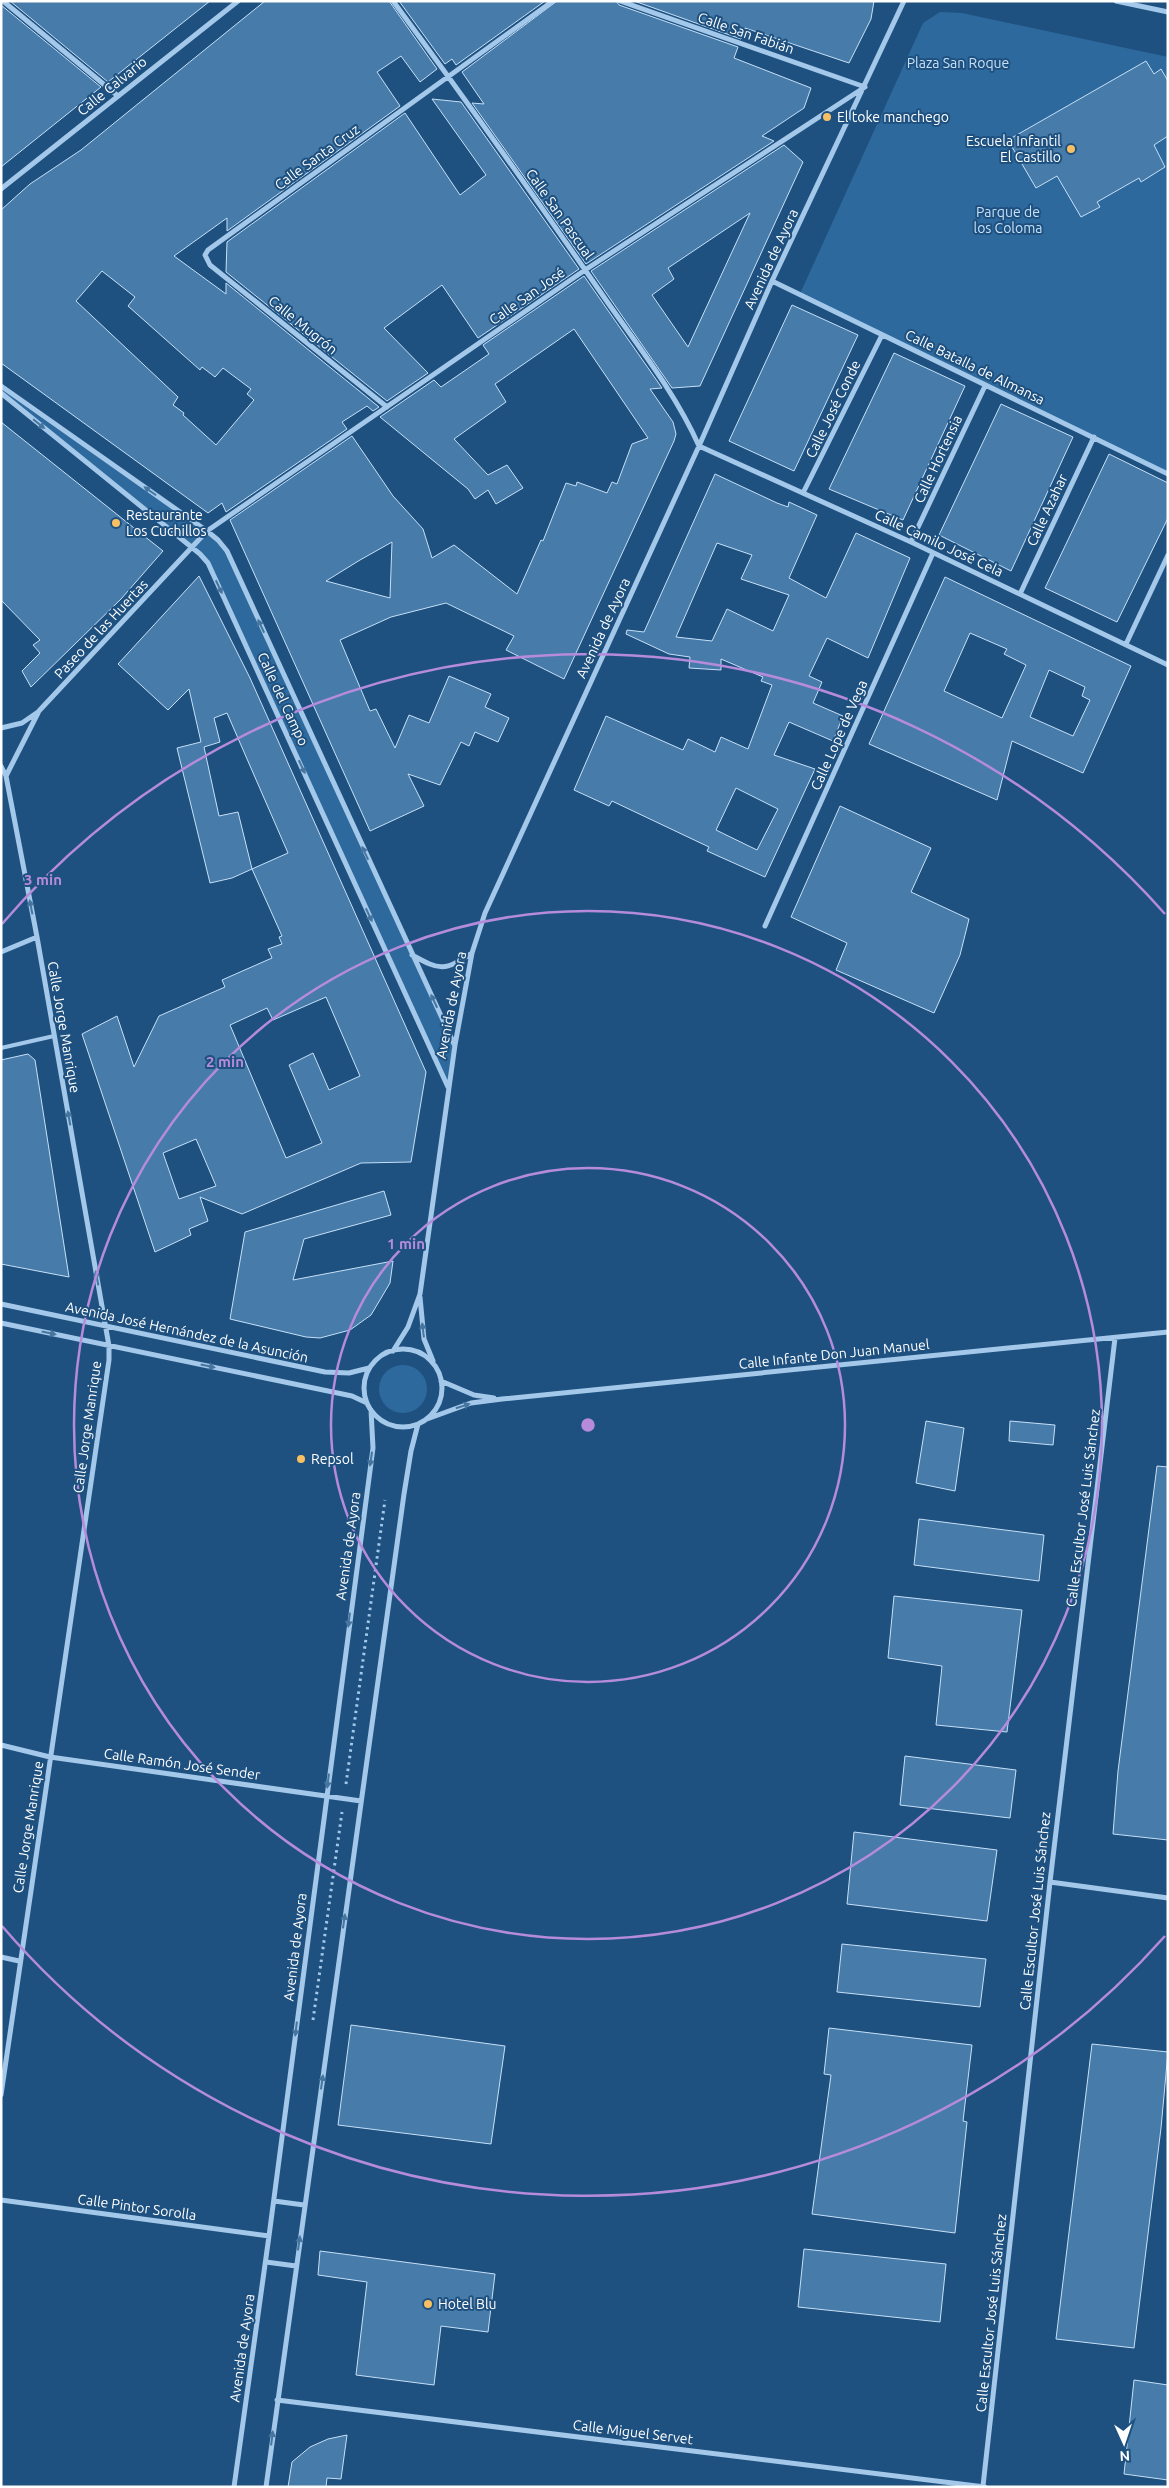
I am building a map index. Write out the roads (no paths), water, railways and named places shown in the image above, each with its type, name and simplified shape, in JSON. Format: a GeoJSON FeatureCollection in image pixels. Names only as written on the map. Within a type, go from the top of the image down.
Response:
{"type":"FeatureCollection","features":[{"type":"Feature","properties":{"kind":"street"},"geometry":{"type":"LineString","coordinates":[[3,1],[118,96]]}},
{"type":"Feature","properties":{"kind":"street","name":"Calle Calvario"},"geometry":{"type":"LineString","coordinates":[[1,190],[238,1]]}},
{"type":"Feature","properties":{"kind":"street","name":"Calle San Pascual"},"geometry":{"type":"LineString","coordinates":[[393,1],[449,76],[585,270],[686,417],[699,446]]}},
{"type":"Feature","properties":{"kind":"street"},"geometry":{"type":"LineString","coordinates":[[449,76],[553,1]]}},
{"type":"Feature","properties":{"kind":"street","name":"Calle San Fabián"},"geometry":{"type":"LineString","coordinates":[[620,1],[865,87]]}},
{"type":"Feature","properties":{"kind":"street","name":"Avenida de Ayora"},"geometry":{"type":"LineString","coordinates":[[393,1351],[408,1327],[420,1294],[448,1087],[472,953],[502,873],[699,446],[772,281],[904,1]]}},
{"type":"Feature","properties":{"kind":"street"},"geometry":{"type":"LineString","coordinates":[[1116,1],[1168,12]]}},
{"type":"Feature","properties":{"kind":"street","name":"Calle Santa Cruz"},"geometry":{"type":"LineString","coordinates":[[206,260],[205,255],[208,250],[449,76]]}},
{"type":"Feature","properties":{"kind":"street","name":"Calle San José"},"geometry":{"type":"LineString","coordinates":[[207,531],[585,270],[865,87]]}},
{"type":"Feature","properties":{"kind":"street","name":"Calle Mugrón"},"geometry":{"type":"LineString","coordinates":[[206,260],[387,407]]}},
{"type":"Feature","properties":{"kind":"street","name":"Calle Batalla de Almansa"},"geometry":{"type":"LineString","coordinates":[[772,281],[1168,474]]}},
{"type":"Feature","properties":{"kind":"street","name":"Calle José Conde"},"geometry":{"type":"LineString","coordinates":[[803,493],[882,334]]}},
{"type":"Feature","properties":{"kind":"street","name":"Calle del Campo"},"geometry":{"type":"LineString","coordinates":[[1,386],[207,531],[227,551],[455,1045]]}},
{"type":"Feature","properties":{"kind":"street","name":"Calle Hortensia"},"geometry":{"type":"LineString","coordinates":[[911,542],[985,386]]}},
{"type":"Feature","properties":{"kind":"street","name":"Calle del Campo"},"geometry":{"type":"LineString","coordinates":[[1,393],[208,563],[448,1087]]}},
{"type":"Feature","properties":{"kind":"street","name":"Calle Azahar"},"geometry":{"type":"LineString","coordinates":[[1020,594],[1094,437]]}},
{"type":"Feature","properties":{"kind":"street","name":"Calle Camilo José Cela"},"geometry":{"type":"LineString","coordinates":[[699,446],[911,542],[1168,665]]}},
{"type":"Feature","properties":{"kind":"street","name":"Paseo de las Huertas"},"geometry":{"type":"LineString","coordinates":[[1,728],[22,723],[38,712],[207,531]]}},
{"type":"Feature","properties":{"kind":"street","name":"Calle Lope de Vega"},"geometry":{"type":"LineString","coordinates":[[765,926],[933,553]]}},
{"type":"Feature","properties":{"kind":"street"},"geometry":{"type":"LineString","coordinates":[[1126,644],[1168,555]]}},
{"type":"Feature","properties":{"kind":"street"},"geometry":{"type":"LineString","coordinates":[[6,776],[38,712]]}},
{"type":"Feature","properties":{"kind":"street","name":"Calle Jorge Manrique"},"geometry":{"type":"LineString","coordinates":[[1,766],[6,776],[37,937],[109,1346],[1,2095]]}},
{"type":"Feature","properties":{"kind":"street"},"geometry":{"type":"LineString","coordinates":[[1,952],[37,937]]}},
{"type":"Feature","properties":{"kind":"street"},"geometry":{"type":"LineString","coordinates":[[412,955],[433,966],[440,967],[453,965],[472,953]]}},
{"type":"Feature","properties":{"kind":"street","name":"Avenida de Ayora"},"geometry":{"type":"LineString","coordinates":[[420,1294],[424,1339],[435,1365]]}},
{"type":"Feature","properties":{"kind":"street","name":"Avenida José Hernández de la Asunción"},"geometry":{"type":"LineString","coordinates":[[1,1304],[325,1372],[349,1373],[370,1368]]}},
{"type":"Feature","properties":{"kind":"street","name":"Avenida José Hernández de la Asunción"},"geometry":{"type":"LineString","coordinates":[[1,1323],[352,1396],[367,1403]]}},
{"type":"Feature","properties":{"kind":"street","name":"Calle Infante Don Juan Manuel"},"geometry":{"type":"LineString","coordinates":[[427,1419],[471,1403],[502,1399],[1168,1332]]}},
{"type":"Feature","properties":{"kind":"street","name":"Calle Escultor José Luis Sánchez"},"geometry":{"type":"LineString","coordinates":[[984,2487],[1050,1882],[1115,1338]]}},
{"type":"Feature","properties":{"kind":"street"},"geometry":{"type":"LineString","coordinates":[[408,1349],[417,1352],[435,1365],[441,1381],[440,1402],[427,1419],[418,1424],[394,1426],[384,1422],[370,1410],[367,1403],[364,1381],[370,1368],[381,1356],[393,1351],[408,1349]]}},
{"type":"Feature","properties":{"kind":"street","name":"Calle Infante Don Juan Manuel"},"geometry":{"type":"LineString","coordinates":[[441,1381],[474,1395],[502,1399]]}},
{"type":"Feature","properties":{"kind":"street","name":"Avenida de Ayora"},"geometry":{"type":"LineString","coordinates":[[234,2487],[266,2262],[373,1448],[370,1410]]}},
{"type":"Feature","properties":{"kind":"street"},"geometry":{"type":"LineString","coordinates":[[266,2487],[404,1494],[411,1451],[418,1424]]}},
{"type":"Feature","properties":{"kind":"street","name":"Calle Ramón José Sender"},"geometry":{"type":"LineString","coordinates":[[1,1746],[50,1757],[361,1801]]}},
{"type":"Feature","properties":{"kind":"street"},"geometry":{"type":"LineString","coordinates":[[1050,1882],[1168,1898]]}},
{"type":"Feature","properties":{"kind":"street"},"geometry":{"type":"LineString","coordinates":[[1,1957],[19,1961]]}},
{"type":"Feature","properties":{"kind":"street","name":"Calle Pintor Sorolla"},"geometry":{"type":"LineString","coordinates":[[1,2200],[269,2236]]}},
{"type":"Feature","properties":{"kind":"street"},"geometry":{"type":"LineString","coordinates":[[274,2201],[304,2205]]}},
{"type":"Feature","properties":{"kind":"street"},"geometry":{"type":"LineString","coordinates":[[266,2262],[296,2266]]}},
{"type":"Feature","properties":{"kind":"street","name":"Calle Miguel Servet"},"geometry":{"type":"LineString","coordinates":[[277,2400],[984,2487]]}},
{"type":"Feature","properties":{"kind":"lane"},"geometry":{"type":"LineString","coordinates":[[1,1048],[54,1036]]}},
{"type":"Feature","properties":{"kind":"place","name":"El toke manchego"},"geometry":{"type":"Point","coordinates":[827,117]}},
{"type":"Feature","properties":{"kind":"place","name":"Escuela Infantil El Castillo"},"geometry":{"type":"Point","coordinates":[1071,149]}},
{"type":"Feature","properties":{"kind":"place","name":"Restaurante Los Cuchillos"},"geometry":{"type":"Point","coordinates":[116,523]}},
{"type":"Feature","properties":{"kind":"place","name":"Repsol"},"geometry":{"type":"Point","coordinates":[301,1459]}},
{"type":"Feature","properties":{"kind":"place","name":"Hotel Blu"},"geometry":{"type":"Point","coordinates":[428,2304]}},
{"type":"Feature","properties":{"kind":"park label","name":"Plaza San Roque"},"geometry":{"type":"Point","coordinates":[958,63]}},
{"type":"Feature","properties":{"kind":"park label","name":"Parque de los Coloma"},"geometry":{"type":"Point","coordinates":[1008,220]}}]}
